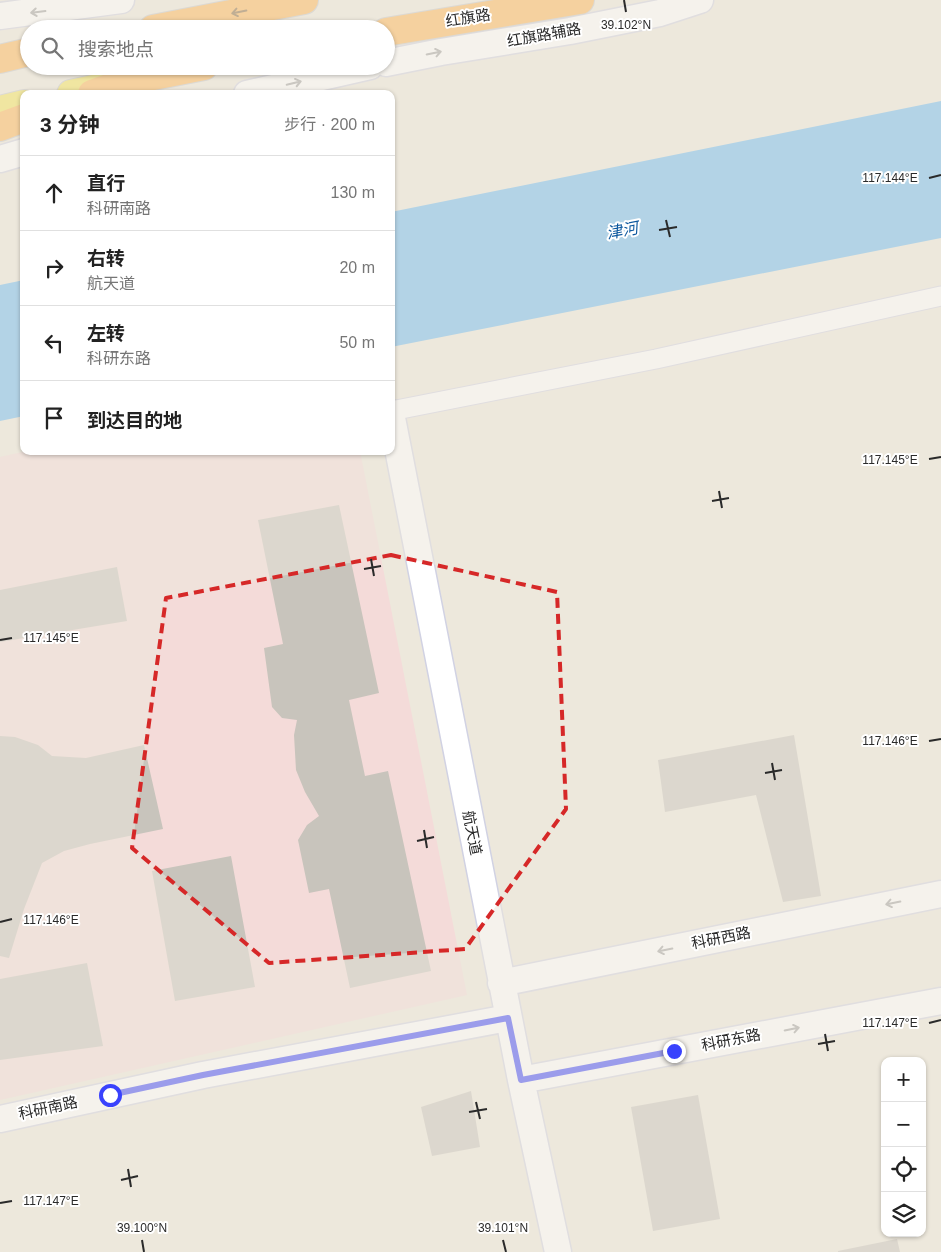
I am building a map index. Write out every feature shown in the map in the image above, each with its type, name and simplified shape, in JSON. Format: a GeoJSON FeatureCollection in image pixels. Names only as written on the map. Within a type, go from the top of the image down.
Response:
{"type":"FeatureCollection","features":[{"type":"Feature","properties":{"kind":"highway"},"geometry":{"type":"LineString","coordinates":[[200,20],[304,0]]}},
{"type":"Feature","properties":{"kind":"highway","name":"红旗路"},"geometry":{"type":"LineString","coordinates":[[395,31],[580,0]]}},
{"type":"Feature","properties":{"kind":"highway"},"geometry":{"type":"LineString","coordinates":[[103,90],[128,81],[158,75]]}},
{"type":"Feature","properties":{"kind":"highway"},"geometry":{"type":"LineString","coordinates":[[0,127],[20,120]]}},
{"type":"Feature","properties":{"kind":"main road"},"geometry":{"type":"LineString","coordinates":[[89,90],[128,81]]}},
{"type":"Feature","properties":{"kind":"main road"},"geometry":{"type":"LineString","coordinates":[[0,110],[20,105]]}},
{"type":"Feature","properties":{"kind":"street"},"geometry":{"type":"LineString","coordinates":[[0,16],[121,0]]}},
{"type":"Feature","properties":{"kind":"street","name":"红旗路辅路"},"geometry":{"type":"LineString","coordinates":[[395,61],[570,31],[660,12],[700,0]]}},
{"type":"Feature","properties":{"kind":"street"},"geometry":{"type":"LineString","coordinates":[[281,90],[331,84],[350,75]]}},
{"type":"Feature","properties":{"kind":"street"},"geometry":{"type":"LineString","coordinates":[[0,160],[20,153]]}},
{"type":"Feature","properties":{"kind":"street"},"geometry":{"type":"LineString","coordinates":[[395,411],[656,359],[941,296]]}},
{"type":"Feature","properties":{"kind":"street","name":"航天道"},"geometry":{"type":"LineString","coordinates":[[395,433],[501,983],[558,1252]]}},
{"type":"Feature","properties":{"kind":"street","name":"科研西路"},"geometry":{"type":"LineString","coordinates":[[501,983],[941,894]]}},
{"type":"Feature","properties":{"kind":"street","name":"科研东路"},"geometry":{"type":"LineString","coordinates":[[521,1080],[941,1001]]}},
{"type":"Feature","properties":{"kind":"street","name":"科研南路"},"geometry":{"type":"LineString","coordinates":[[0,1119],[203,1075],[508,1018]]}},
{"type":"Feature","properties":{"kind":"highlighted area"},"geometry":{"type":"Polygon","coordinates":[[[391,555],[557,592],[566,809],[465,949],[269,963],[132,848],[166,598],[391,555]]]}},
{"type":"Feature","properties":{"kind":"shaded area"},"geometry":{"type":"Polygon","coordinates":[[[20,453],[20,455],[361,455],[467,995],[0,1100],[0,457],[20,453]]]}},
{"type":"Feature","properties":{"kind":"water","name":"津河"},"geometry":{"type":"Polygon","coordinates":[[[941,101],[941,238],[395,346],[395,211],[941,101]]]}},
{"type":"Feature","properties":{"kind":"water"},"geometry":{"type":"Polygon","coordinates":[[[20,281],[20,417],[0,421],[0,285],[20,281]]]}},
{"type":"Feature","properties":{"kind":"building"},"geometry":{"type":"Polygon","coordinates":[[[339,505],[379,693],[349,700],[365,776],[388,771],[431,971],[350,988],[329,889],[309,893],[298,840],[307,825],[319,816],[305,792],[296,770],[294,735],[297,720],[282,718],[272,707],[264,648],[283,644],[258,520],[339,505]]]}},
{"type":"Feature","properties":{"kind":"building"},"geometry":{"type":"Polygon","coordinates":[[[117,567],[127,621],[0,642],[0,590],[117,567]]]}},
{"type":"Feature","properties":{"kind":"building"},"geometry":{"type":"Polygon","coordinates":[[[794,735],[821,896],[783,902],[756,795],[665,812],[658,760],[794,735]]]}},
{"type":"Feature","properties":{"kind":"building"},"geometry":{"type":"Polygon","coordinates":[[[0,736],[15,737],[38,745],[52,756],[86,758],[144,745],[163,829],[64,851],[42,863],[24,909],[9,958],[0,956],[0,736]]]}},
{"type":"Feature","properties":{"kind":"building"},"geometry":{"type":"Polygon","coordinates":[[[231,856],[255,987],[175,1001],[152,871],[231,856]]]}},
{"type":"Feature","properties":{"kind":"building"},"geometry":{"type":"Polygon","coordinates":[[[87,963],[103,1046],[0,1060],[0,979],[87,963]]]}},
{"type":"Feature","properties":{"kind":"building"},"geometry":{"type":"Polygon","coordinates":[[[471,1091],[480,1147],[432,1156],[421,1107],[471,1091]]]}},
{"type":"Feature","properties":{"kind":"building"},"geometry":{"type":"Polygon","coordinates":[[[698,1095],[720,1219],[653,1231],[631,1107],[698,1095]]]}},
{"type":"Feature","properties":{"kind":"building"},"geometry":{"type":"Polygon","coordinates":[[[897,1239],[900,1252],[838,1252],[838,1251],[897,1239]]]}},
{"type":"Feature","properties":{"kind":"route"},"geometry":{"type":"LineString","coordinates":[[110,1095],[203,1075],[508,1018],[521,1080],[674,1051]]}}]}
